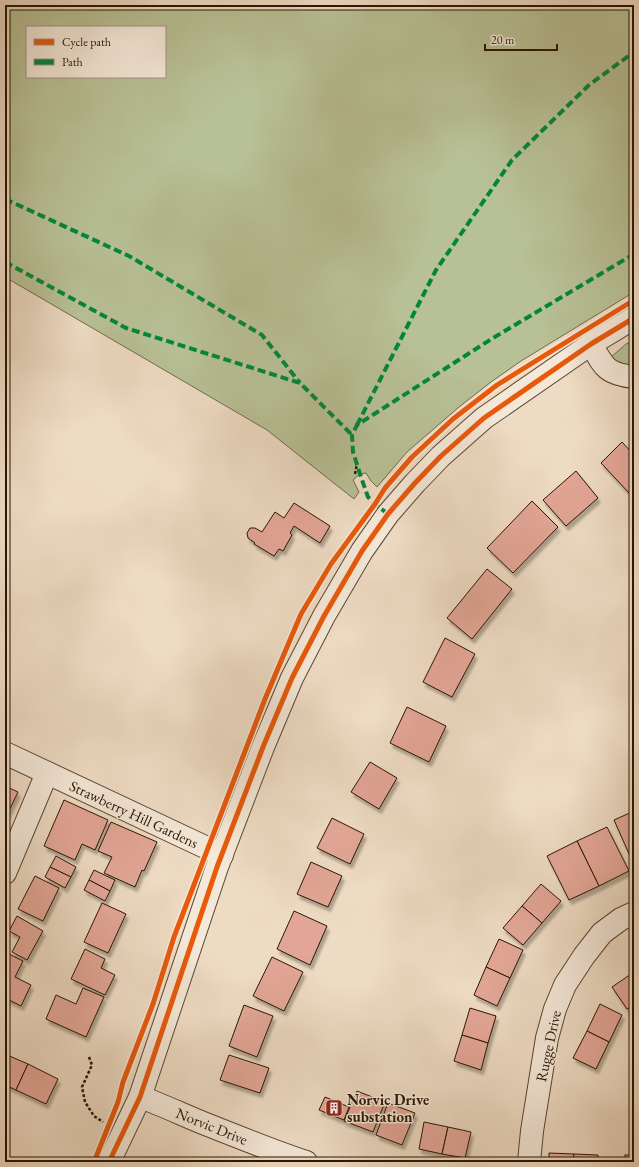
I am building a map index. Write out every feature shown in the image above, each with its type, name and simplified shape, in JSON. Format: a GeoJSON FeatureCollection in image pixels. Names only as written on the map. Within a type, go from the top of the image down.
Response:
{"type":"FeatureCollection","features":[{"type":"Feature","properties":{"kind":"street"},"geometry":{"type":"LineString","coordinates":[[109,1162],[140,1097],[222,855],[263,747],[292,678],[324,616],[362,551],[388,514],[415,483],[441,456],[484,418],[591,344],[634,318]]}},
{"type":"Feature","properties":{"kind":"street"},"geometry":{"type":"LineString","coordinates":[[591,344],[601,362],[610,371],[622,375],[634,376]]}},
{"type":"Feature","properties":{"kind":"street","name":"Strawberry Hill Gardens"},"geometry":{"type":"LineString","coordinates":[[5,753],[222,855]]}},
{"type":"Feature","properties":{"kind":"street"},"geometry":{"type":"LineString","coordinates":[[5,873],[47,773]]}},
{"type":"Feature","properties":{"kind":"street","name":"Rugge Drive"},"geometry":{"type":"LineString","coordinates":[[529,1162],[532,1131],[547,1038],[555,1009],[565,985],[584,956],[602,933],[621,919],[634,913]]}},
{"type":"Feature","properties":{"kind":"street","name":"Norvic Drive"},"geometry":{"type":"LineString","coordinates":[[140,1097],[279,1153],[306,1162]]}},
{"type":"Feature","properties":{"kind":"path"},"geometry":{"type":"LineString","coordinates":[[355,474],[357,464]]}},
{"type":"Feature","properties":{"kind":"path"},"geometry":{"type":"LineString","coordinates":[[89,1057],[92,1065],[82,1087],[85,1102],[94,1116],[108,1125]]}},
{"type":"Feature","properties":{"kind":"green space"},"geometry":{"type":"Polygon","coordinates":[[[5,5],[634,5],[634,292],[521,361],[491,382],[459,407],[407,452],[377,487],[366,473],[360,474],[353,480],[359,492],[354,499],[267,430],[5,277],[5,5]]]}},
{"type":"Feature","properties":{"kind":"green space"},"geometry":{"type":"Polygon","coordinates":[[[634,340],[634,367],[623,368],[610,358],[626,344],[634,340]]]}},
{"type":"Feature","properties":{"kind":"building"},"geometry":{"type":"Polygon","coordinates":[[[622,442],[634,455],[634,490],[630,494],[601,463],[622,442]]]}},
{"type":"Feature","properties":{"kind":"building"},"geometry":{"type":"Polygon","coordinates":[[[576,471],[598,498],[566,526],[543,500],[576,471]]]}},
{"type":"Feature","properties":{"kind":"building"},"geometry":{"type":"Polygon","coordinates":[[[532,501],[558,527],[513,573],[487,548],[532,501]]]}},
{"type":"Feature","properties":{"kind":"building"},"geometry":{"type":"Polygon","coordinates":[[[294,503],[330,526],[320,543],[294,526],[290,533],[292,535],[283,551],[279,549],[274,556],[254,544],[255,543],[248,538],[247,533],[250,528],[255,528],[262,532],[275,512],[284,518],[294,503]]]}},
{"type":"Feature","properties":{"kind":"building"},"geometry":{"type":"Polygon","coordinates":[[[487,569],[512,589],[472,639],[447,618],[487,569]]]}},
{"type":"Feature","properties":{"kind":"building"},"geometry":{"type":"Polygon","coordinates":[[[445,638],[475,654],[452,697],[423,682],[445,638]]]}},
{"type":"Feature","properties":{"kind":"building"},"geometry":{"type":"Polygon","coordinates":[[[407,707],[446,726],[429,762],[390,743],[407,707]]]}},
{"type":"Feature","properties":{"kind":"building"},"geometry":{"type":"Polygon","coordinates":[[[370,762],[397,778],[379,809],[351,792],[370,762]]]}},
{"type":"Feature","properties":{"kind":"building"},"geometry":{"type":"Polygon","coordinates":[[[5,786],[18,792],[5,819],[5,786]]]}},
{"type":"Feature","properties":{"kind":"building"},"geometry":{"type":"Polygon","coordinates":[[[64,800],[108,820],[95,850],[82,844],[75,860],[44,846],[64,800]]]}},
{"type":"Feature","properties":{"kind":"building"},"geometry":{"type":"Polygon","coordinates":[[[634,811],[634,865],[614,820],[634,811]]]}},
{"type":"Feature","properties":{"kind":"building"},"geometry":{"type":"Polygon","coordinates":[[[332,818],[364,834],[350,864],[317,848],[332,818]]]}},
{"type":"Feature","properties":{"kind":"building"},"geometry":{"type":"Polygon","coordinates":[[[111,822],[157,842],[135,887],[104,873],[112,857],[98,851],[111,822]]]}},
{"type":"Feature","properties":{"kind":"building"},"geometry":{"type":"Polygon","coordinates":[[[607,827],[629,871],[599,886],[577,841],[607,827]]]}},
{"type":"Feature","properties":{"kind":"building"},"geometry":{"type":"Polygon","coordinates":[[[577,841],[599,886],[569,900],[547,856],[577,841]]]}},
{"type":"Feature","properties":{"kind":"building"},"geometry":{"type":"Polygon","coordinates":[[[56,856],[76,867],[71,877],[50,867],[56,856]]]}},
{"type":"Feature","properties":{"kind":"building"},"geometry":{"type":"Polygon","coordinates":[[[311,862],[342,876],[328,907],[297,894],[311,862]]]}},
{"type":"Feature","properties":{"kind":"building"},"geometry":{"type":"Polygon","coordinates":[[[50,867],[71,877],[65,888],[45,877],[50,867]]]}},
{"type":"Feature","properties":{"kind":"building"},"geometry":{"type":"Polygon","coordinates":[[[94,870],[115,880],[110,891],[89,880],[94,870]]]}},
{"type":"Feature","properties":{"kind":"building"},"geometry":{"type":"Polygon","coordinates":[[[35,876],[59,888],[43,921],[18,909],[35,876]]]}},
{"type":"Feature","properties":{"kind":"building"},"geometry":{"type":"Polygon","coordinates":[[[89,880],[110,891],[105,901],[84,890],[89,880]]]}},
{"type":"Feature","properties":{"kind":"building"},"geometry":{"type":"Polygon","coordinates":[[[541,884],[561,901],[542,923],[522,906],[541,884]]]}},
{"type":"Feature","properties":{"kind":"building"},"geometry":{"type":"Polygon","coordinates":[[[102,903],[126,914],[108,953],[84,942],[102,903]]]}},
{"type":"Feature","properties":{"kind":"building"},"geometry":{"type":"Polygon","coordinates":[[[522,906],[542,923],[523,945],[503,928],[522,906]]]}},
{"type":"Feature","properties":{"kind":"building"},"geometry":{"type":"Polygon","coordinates":[[[294,911],[327,926],[310,965],[277,949],[294,911]]]}},
{"type":"Feature","properties":{"kind":"building"},"geometry":{"type":"Polygon","coordinates":[[[17,916],[43,931],[27,960],[12,952],[20,937],[9,931],[17,916]]]}},
{"type":"Feature","properties":{"kind":"building"},"geometry":{"type":"Polygon","coordinates":[[[499,939],[523,950],[510,978],[486,967],[499,939]]]}},
{"type":"Feature","properties":{"kind":"building"},"geometry":{"type":"Polygon","coordinates":[[[85,949],[105,959],[101,968],[115,975],[105,995],[71,979],[85,949]]]}},
{"type":"Feature","properties":{"kind":"building"},"geometry":{"type":"Polygon","coordinates":[[[5,952],[23,961],[15,977],[31,985],[21,1006],[5,998],[5,952]]]}},
{"type":"Feature","properties":{"kind":"building"},"geometry":{"type":"Polygon","coordinates":[[[272,957],[303,972],[284,1011],[253,996],[272,957]]]}},
{"type":"Feature","properties":{"kind":"building"},"geometry":{"type":"Polygon","coordinates":[[[486,967],[510,978],[497,1006],[474,995],[486,967]]]}},
{"type":"Feature","properties":{"kind":"building"},"geometry":{"type":"Polygon","coordinates":[[[634,972],[634,1005],[627,1009],[612,987],[634,972]]]}},
{"type":"Feature","properties":{"kind":"building"},"geometry":{"type":"Polygon","coordinates":[[[83,988],[104,997],[86,1037],[46,1019],[56,995],[76,1004],[83,988]]]}},
{"type":"Feature","properties":{"kind":"building"},"geometry":{"type":"Polygon","coordinates":[[[600,1004],[622,1015],[609,1042],[587,1031],[600,1004]]]}},
{"type":"Feature","properties":{"kind":"building"},"geometry":{"type":"Polygon","coordinates":[[[244,1005],[273,1016],[257,1057],[229,1046],[244,1005]]]}},
{"type":"Feature","properties":{"kind":"building"},"geometry":{"type":"Polygon","coordinates":[[[470,1008],[496,1016],[488,1043],[462,1035],[470,1008]]]}},
{"type":"Feature","properties":{"kind":"building"},"geometry":{"type":"Polygon","coordinates":[[[587,1031],[609,1042],[596,1069],[573,1058],[587,1031]]]}},
{"type":"Feature","properties":{"kind":"building"},"geometry":{"type":"Polygon","coordinates":[[[462,1035],[488,1043],[481,1070],[454,1061],[462,1035]]]}},
{"type":"Feature","properties":{"kind":"building"},"geometry":{"type":"Polygon","coordinates":[[[5,1054],[28,1064],[16,1090],[5,1085],[5,1054]]]}},
{"type":"Feature","properties":{"kind":"building"},"geometry":{"type":"Polygon","coordinates":[[[229,1055],[269,1068],[260,1093],[220,1080],[229,1055]]]}},
{"type":"Feature","properties":{"kind":"building"},"geometry":{"type":"Polygon","coordinates":[[[28,1064],[58,1079],[46,1104],[16,1090],[28,1064]]]}},
{"type":"Feature","properties":{"kind":"building"},"geometry":{"type":"Polygon","coordinates":[[[357,1091],[385,1102],[373,1132],[344,1121],[357,1091]]]}},
{"type":"Feature","properties":{"kind":"building","name":"Norvic Drive substation"},"geometry":{"type":"Polygon","coordinates":[[[325,1097],[349,1107],[344,1120],[319,1110],[325,1097]]]}},
{"type":"Feature","properties":{"kind":"building"},"geometry":{"type":"Polygon","coordinates":[[[388,1103],[415,1113],[402,1145],[376,1135],[388,1103]]]}},
{"type":"Feature","properties":{"kind":"building"},"geometry":{"type":"Polygon","coordinates":[[[424,1122],[448,1127],[442,1154],[419,1149],[424,1122]]]}},
{"type":"Feature","properties":{"kind":"building"},"geometry":{"type":"Polygon","coordinates":[[[448,1127],[471,1132],[465,1158],[442,1154],[448,1127]]]}},
{"type":"Feature","properties":{"kind":"building"},"geometry":{"type":"Polygon","coordinates":[[[549,1153],[574,1154],[573,1162],[549,1162],[549,1153]]]}},
{"type":"Feature","properties":{"kind":"building"},"geometry":{"type":"Polygon","coordinates":[[[574,1154],[598,1155],[598,1162],[573,1162],[574,1154]]]}},
{"type":"Feature","properties":{"kind":"building"},"geometry":{"type":"Polygon","coordinates":[[[625,1155],[634,1155],[634,1162],[625,1162],[625,1155]]]}},
{"type":"Feature","properties":{"kind":"marked path"},"geometry":{"type":"LineString","coordinates":[[357,425],[436,270],[512,160],[589,85],[634,52]]}},
{"type":"Feature","properties":{"kind":"marked path"},"geometry":{"type":"LineString","coordinates":[[5,199],[129,256],[262,335],[300,383]]}},
{"type":"Feature","properties":{"kind":"marked path"},"geometry":{"type":"LineString","coordinates":[[388,514],[368,497],[353,452],[352,435],[357,425],[493,338],[634,254]]}},
{"type":"Feature","properties":{"kind":"marked path"},"geometry":{"type":"LineString","coordinates":[[5,262],[126,328],[300,383],[352,435]]}},
{"type":"Feature","properties":{"kind":"cycle path"},"geometry":{"type":"LineString","coordinates":[[94,1162],[118,1102],[123,1082],[153,1004],[174,937],[265,699],[301,614],[331,564],[385,488],[412,457],[453,419],[497,385],[634,300]]}},
{"type":"Feature","properties":{"kind":"cycle path"},"geometry":{"type":"LineString","coordinates":[[109,1162],[140,1097],[217,867],[263,747],[292,678],[324,616],[362,551],[388,514],[415,483],[441,456],[484,418],[591,344],[634,318]]}},
{"type":"Feature","properties":{"kind":"place","name":"Norvic Drive substation"},"geometry":{"type":"Point","coordinates":[334,1108]}}]}
